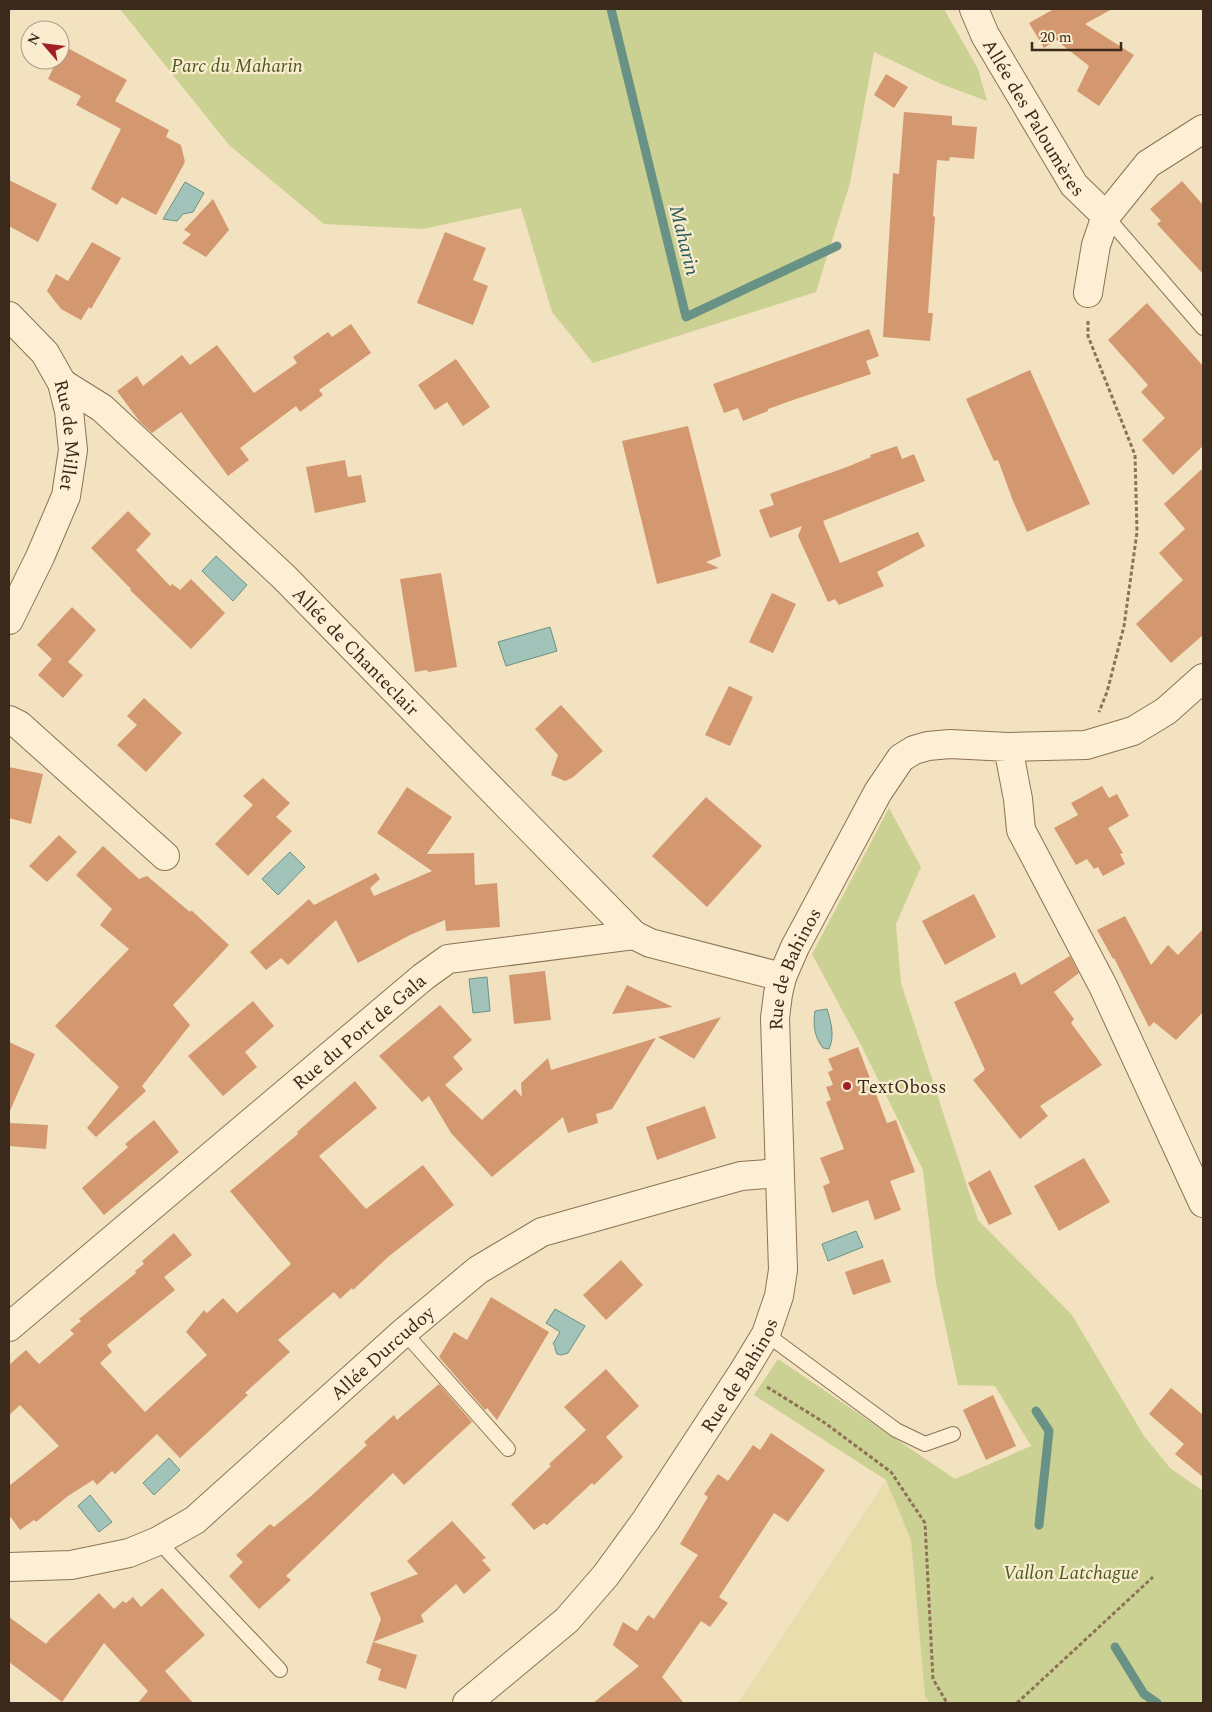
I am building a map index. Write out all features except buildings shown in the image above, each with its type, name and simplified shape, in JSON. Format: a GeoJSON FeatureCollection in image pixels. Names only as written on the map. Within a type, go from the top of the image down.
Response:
{"type":"FeatureCollection","features":[{"type":"Feature","properties":{"kind":"street","name":"Allée des Paloumères"},"geometry":{"type":"LineString","coordinates":[[974,9],[986,35],[1074,185],[1106,216]]}},
{"type":"Feature","properties":{"kind":"street"},"geometry":{"type":"LineString","coordinates":[[1088,294],[1096,245],[1106,216],[1148,164],[1203,129]]}},
{"type":"Feature","properties":{"kind":"street","name":"Rue de Millet"},"geometry":{"type":"LineString","coordinates":[[9,316],[44,352],[62,383],[69,411],[73,450],[66,496],[40,557],[9,620]]}},
{"type":"Feature","properties":{"kind":"street","name":"Allée de Chanteclair"},"geometry":{"type":"LineString","coordinates":[[62,383],[102,408],[284,578],[634,935]]}},
{"type":"Feature","properties":{"kind":"street","name":"Rue de Bahinos"},"geometry":{"type":"LineString","coordinates":[[467,1703],[567,1620],[606,1575],[646,1520],[766,1334],[779,1296],[783,1270],[775,1018],[778,994],[782,977],[795,947],[878,792],[901,758],[914,750],[928,746],[950,744],[1008,747],[1086,745],[1133,731],[1166,711],[1203,678]]}},
{"type":"Feature","properties":{"kind":"street"},"geometry":{"type":"LineString","coordinates":[[9,720],[19,725],[165,856]]}},
{"type":"Feature","properties":{"kind":"street"},"geometry":{"type":"LineString","coordinates":[[1008,747],[1018,800],[1021,830],[1103,986],[1203,1203]]}},
{"type":"Feature","properties":{"kind":"street"},"geometry":{"type":"LineString","coordinates":[[634,935],[650,943],[782,977]]}},
{"type":"Feature","properties":{"kind":"street","name":"Rue du Port de Gala"},"geometry":{"type":"LineString","coordinates":[[9,1326],[423,977],[448,959],[634,935]]}},
{"type":"Feature","properties":{"kind":"street","name":"Allée Durcudoy"},"geometry":{"type":"LineString","coordinates":[[9,1567],[71,1565],[129,1553],[158,1541],[195,1520],[404,1332],[478,1270],[542,1232],[741,1176],[779,1173]]}},
{"type":"Feature","properties":{"kind":"lane"},"geometry":{"type":"LineString","coordinates":[[1106,216],[1203,328]]}},
{"type":"Feature","properties":{"kind":"lane"},"geometry":{"type":"LineString","coordinates":[[404,1332],[508,1449]]}},
{"type":"Feature","properties":{"kind":"lane"},"geometry":{"type":"LineString","coordinates":[[766,1334],[896,1430],[925,1444],[953,1434]]}},
{"type":"Feature","properties":{"kind":"lane"},"geometry":{"type":"LineString","coordinates":[[158,1541],[280,1670]]}},
{"type":"Feature","properties":{"kind":"path"},"geometry":{"type":"LineString","coordinates":[[1086,745],[1107,692],[1124,626],[1137,532],[1135,455],[1088,336],[1088,294]]}},
{"type":"Feature","properties":{"kind":"path"},"geometry":{"type":"LineString","coordinates":[[763,1384],[825,1423],[891,1472],[926,1523],[933,1679],[947,1703]]}},
{"type":"Feature","properties":{"kind":"path"},"geometry":{"type":"LineString","coordinates":[[1017,1703],[1152,1577]]}},
{"type":"Feature","properties":{"kind":"shaded area"},"geometry":{"type":"Polygon","coordinates":[[[886,1480],[911,1540],[925,1696],[930,1703],[738,1703],[886,1480]]]}},
{"type":"Feature","properties":{"kind":"green space","name":"Parc du Maharin"},"geometry":{"type":"Polygon","coordinates":[[[120,9],[944,9],[978,69],[987,101],[941,84],[874,52],[850,183],[816,292],[593,363],[552,312],[521,208],[423,229],[324,224],[229,145],[120,9]]]}},
{"type":"Feature","properties":{"kind":"green space","name":"Vallon Latchague"},"geometry":{"type":"Polygon","coordinates":[[[889,808],[921,867],[896,924],[901,983],[978,1220],[1072,1315],[1144,1436],[1170,1468],[1203,1491],[1203,1703],[930,1703],[925,1696],[911,1540],[886,1480],[754,1395],[778,1359],[955,1479],[1031,1446],[995,1386],[958,1385],[936,1283],[923,1170],[862,1047],[812,954],[889,808]]]}},
{"type":"Feature","properties":{"kind":"water"},"geometry":{"type":"Polygon","coordinates":[[[185,182],[204,193],[193,212],[183,214],[177,221],[163,219],[185,182]]]}},
{"type":"Feature","properties":{"kind":"water"},"geometry":{"type":"Polygon","coordinates":[[[216,556],[247,585],[233,601],[202,571],[216,556]]]}},
{"type":"Feature","properties":{"kind":"water"},"geometry":{"type":"Polygon","coordinates":[[[550,627],[557,651],[506,666],[498,642],[550,627]]]}},
{"type":"Feature","properties":{"kind":"water"},"geometry":{"type":"Polygon","coordinates":[[[290,852],[305,867],[278,895],[262,879],[290,852]]]}},
{"type":"Feature","properties":{"kind":"water"},"geometry":{"type":"Polygon","coordinates":[[[487,977],[490,1011],[473,1013],[469,979],[487,977]]]}},
{"type":"Feature","properties":{"kind":"water"},"geometry":{"type":"Polygon","coordinates":[[[827,1009],[832,1034],[829,1049],[823,1048],[820,1044],[814,1026],[815,1011],[827,1009]]]}},
{"type":"Feature","properties":{"kind":"water"},"geometry":{"type":"Polygon","coordinates":[[[856,1231],[863,1247],[828,1261],[822,1244],[856,1231]]]}},
{"type":"Feature","properties":{"kind":"water"},"geometry":{"type":"Polygon","coordinates":[[[555,1309],[585,1326],[568,1353],[561,1355],[557,1354],[553,1344],[560,1332],[546,1323],[555,1309]]]}},
{"type":"Feature","properties":{"kind":"water"},"geometry":{"type":"Polygon","coordinates":[[[169,1458],[180,1470],[154,1495],[143,1483],[169,1458]]]}},
{"type":"Feature","properties":{"kind":"water"},"geometry":{"type":"Polygon","coordinates":[[[90,1495],[112,1522],[99,1532],[78,1506],[90,1495]]]}},
{"type":"Feature","properties":{"kind":"waterway","name":"Maharin"},"geometry":{"type":"LineString","coordinates":[[611,9],[686,317],[837,246]]}},
{"type":"Feature","properties":{"kind":"waterway","name":"Maharin"},"geometry":{"type":"LineString","coordinates":[[1036,1411],[1049,1431],[1039,1525]]}},
{"type":"Feature","properties":{"kind":"waterway","name":"Maharin"},"geometry":{"type":"LineString","coordinates":[[1115,1647],[1144,1694],[1157,1703]]}},
{"type":"Feature","properties":{"kind":"place","name":"TextOboss"},"geometry":{"type":"Point","coordinates":[847,1086]}}]}
